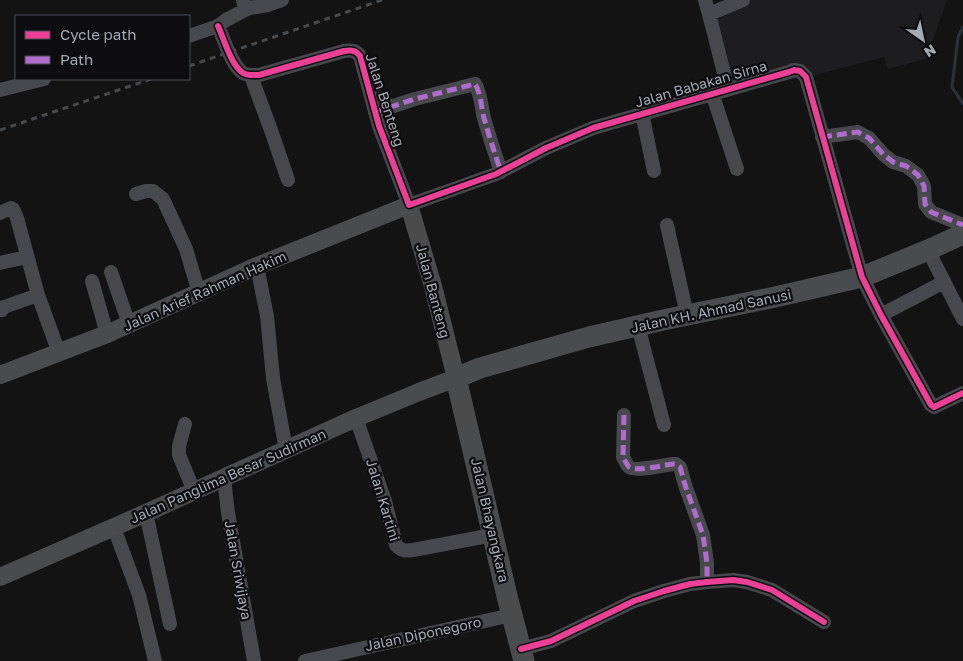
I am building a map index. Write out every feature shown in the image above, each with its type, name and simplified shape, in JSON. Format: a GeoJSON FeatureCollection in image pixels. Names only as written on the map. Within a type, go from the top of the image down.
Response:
{"type":"FeatureCollection","features":[{"type":"Feature","properties":{"kind":"highway","name":"Jalan KH. Ahmad Sanusi"},"geometry":{"type":"LineString","coordinates":[[456,378],[480,368],[589,337],[775,298],[862,276],[963,234]]}},
{"type":"Feature","properties":{"kind":"highway","name":"Jalan Bhayangkara"},"geometry":{"type":"LineString","coordinates":[[456,378],[523,655]]}},
{"type":"Feature","properties":{"kind":"main road","name":"Jalan Arief Rahman Hakim"},"geometry":{"type":"LineString","coordinates":[[0,375],[107,334],[257,266],[409,205]]}},
{"type":"Feature","properties":{"kind":"main road","name":"Jalan Banteng"},"geometry":{"type":"LineString","coordinates":[[409,205],[433,286],[456,378]]}},
{"type":"Feature","properties":{"kind":"main road","name":"Jalan Panglima Besar Sudirman"},"geometry":{"type":"LineString","coordinates":[[0,577],[114,528],[356,418],[456,378]]}},
{"type":"Feature","properties":{"kind":"street"},"geometry":{"type":"LineString","coordinates":[[190,36],[218,26],[244,5],[250,8],[282,0]]}},
{"type":"Feature","properties":{"kind":"street"},"geometry":{"type":"LineString","coordinates":[[705,0],[728,88]]}},
{"type":"Feature","properties":{"kind":"street"},"geometry":{"type":"LineString","coordinates":[[709,14],[743,0]]}},
{"type":"Feature","properties":{"kind":"street"},"geometry":{"type":"LineString","coordinates":[[218,26],[235,65],[244,74],[251,76],[288,180]]}},
{"type":"Feature","properties":{"kind":"street","name":"Jalan Benteng"},"geometry":{"type":"LineString","coordinates":[[251,76],[344,51],[356,51],[360,56],[379,126],[409,205]]}},
{"type":"Feature","properties":{"kind":"street","name":"Jalan Babakan Sirna"},"geometry":{"type":"LineString","coordinates":[[409,205],[501,172],[546,148],[604,124],[794,70],[800,71],[806,77],[862,276],[881,315],[931,406],[963,393]]}},
{"type":"Feature","properties":{"kind":"street"},"geometry":{"type":"LineString","coordinates":[[0,90],[40,80]]}},
{"type":"Feature","properties":{"kind":"street"},"geometry":{"type":"LineString","coordinates":[[375,112],[475,84],[501,172]]}},
{"type":"Feature","properties":{"kind":"street"},"geometry":{"type":"LineString","coordinates":[[712,93],[737,169]]}},
{"type":"Feature","properties":{"kind":"street"},"geometry":{"type":"LineString","coordinates":[[642,113],[654,170]]}},
{"type":"Feature","properties":{"kind":"street"},"geometry":{"type":"LineString","coordinates":[[822,137],[858,132],[869,138],[893,162],[906,166],[918,175],[924,186],[925,204],[931,212],[963,225]]}},
{"type":"Feature","properties":{"kind":"street"},"geometry":{"type":"LineString","coordinates":[[136,194],[153,191],[163,199],[186,249],[199,293]]}},
{"type":"Feature","properties":{"kind":"street"},"geometry":{"type":"LineString","coordinates":[[0,213],[13,209],[20,227],[38,295],[59,353]]}},
{"type":"Feature","properties":{"kind":"street"},"geometry":{"type":"LineString","coordinates":[[667,225],[687,315]]}},
{"type":"Feature","properties":{"kind":"street"},"geometry":{"type":"LineString","coordinates":[[928,250],[963,319]]}},
{"type":"Feature","properties":{"kind":"street"},"geometry":{"type":"LineString","coordinates":[[0,263],[27,257]]}},
{"type":"Feature","properties":{"kind":"street"},"geometry":{"type":"LineString","coordinates":[[257,266],[267,316],[273,378],[286,450]]}},
{"type":"Feature","properties":{"kind":"street"},"geometry":{"type":"LineString","coordinates":[[111,272],[129,324]]}},
{"type":"Feature","properties":{"kind":"street"},"geometry":{"type":"LineString","coordinates":[[92,281],[107,334]]}},
{"type":"Feature","properties":{"kind":"street"},"geometry":{"type":"LineString","coordinates":[[881,315],[944,282]]}},
{"type":"Feature","properties":{"kind":"street"},"geometry":{"type":"LineString","coordinates":[[0,310],[38,295]]}},
{"type":"Feature","properties":{"kind":"street"},"geometry":{"type":"LineString","coordinates":[[638,326],[664,425]]}},
{"type":"Feature","properties":{"kind":"street"},"geometry":{"type":"LineString","coordinates":[[624,415],[623,456],[628,466],[638,468],[676,464],[680,467],[702,535],[707,563],[707,582]]}},
{"type":"Feature","properties":{"kind":"street","name":"Jalan Kartini"},"geometry":{"type":"LineString","coordinates":[[356,418],[385,500],[396,545],[399,548],[406,551],[493,535]]}},
{"type":"Feature","properties":{"kind":"street"},"geometry":{"type":"LineString","coordinates":[[185,424],[179,446],[179,455],[194,491]]}},
{"type":"Feature","properties":{"kind":"street","name":"Jalan Sriwijaya"},"geometry":{"type":"LineString","coordinates":[[224,478],[228,513],[254,661]]}},
{"type":"Feature","properties":{"kind":"street"},"geometry":{"type":"LineString","coordinates":[[146,513],[170,624]]}},
{"type":"Feature","properties":{"kind":"street"},"geometry":{"type":"LineString","coordinates":[[114,528],[138,595],[155,661]]}},
{"type":"Feature","properties":{"kind":"street"},"geometry":{"type":"LineString","coordinates":[[523,655],[634,601],[664,590],[707,582],[733,580],[747,582],[772,590],[824,622]]}},
{"type":"Feature","properties":{"kind":"street","name":"Jalan Diponegoro"},"geometry":{"type":"LineString","coordinates":[[304,661],[512,615]]}},
{"type":"Feature","properties":{"kind":"shaded area"},"geometry":{"type":"Polygon","coordinates":[[[734,0],[947,0],[926,59],[888,69],[884,57],[812,76],[796,65],[730,82],[713,9],[734,0]]]}},
{"type":"Feature","properties":{"kind":"waterway"},"geometry":{"type":"LineString","coordinates":[[963,27],[958,37],[952,87],[963,104]]}},
{"type":"Feature","properties":{"kind":"railway"},"geometry":{"type":"LineString","coordinates":[[190,66],[382,0]]}},
{"type":"Feature","properties":{"kind":"railway"},"geometry":{"type":"LineString","coordinates":[[0,130],[148,80]]}},
{"type":"Feature","properties":{"kind":"marked path"},"geometry":{"type":"LineString","coordinates":[[375,112],[415,99],[475,84],[479,92],[484,118],[501,172]]}},
{"type":"Feature","properties":{"kind":"marked path"},"geometry":{"type":"LineString","coordinates":[[822,137],[858,132],[869,138],[893,162],[906,166],[918,175],[924,186],[925,204],[931,212],[963,225]]}},
{"type":"Feature","properties":{"kind":"marked path"},"geometry":{"type":"LineString","coordinates":[[624,415],[623,457],[629,467],[644,469],[673,464],[680,467],[703,535],[707,563],[707,582]]}},
{"type":"Feature","properties":{"kind":"cycle path"},"geometry":{"type":"LineString","coordinates":[[218,26],[235,64],[247,75],[259,75],[344,51],[353,51],[358,54],[379,126],[409,205],[496,174],[546,148],[593,128],[794,70],[800,71],[806,77],[862,277],[881,315],[931,405],[934,407],[963,393]]}},
{"type":"Feature","properties":{"kind":"cycle path"},"geometry":{"type":"LineString","coordinates":[[521,649],[551,641],[634,601],[690,584],[707,582],[733,580],[747,582],[772,590],[824,622]]}}]}
